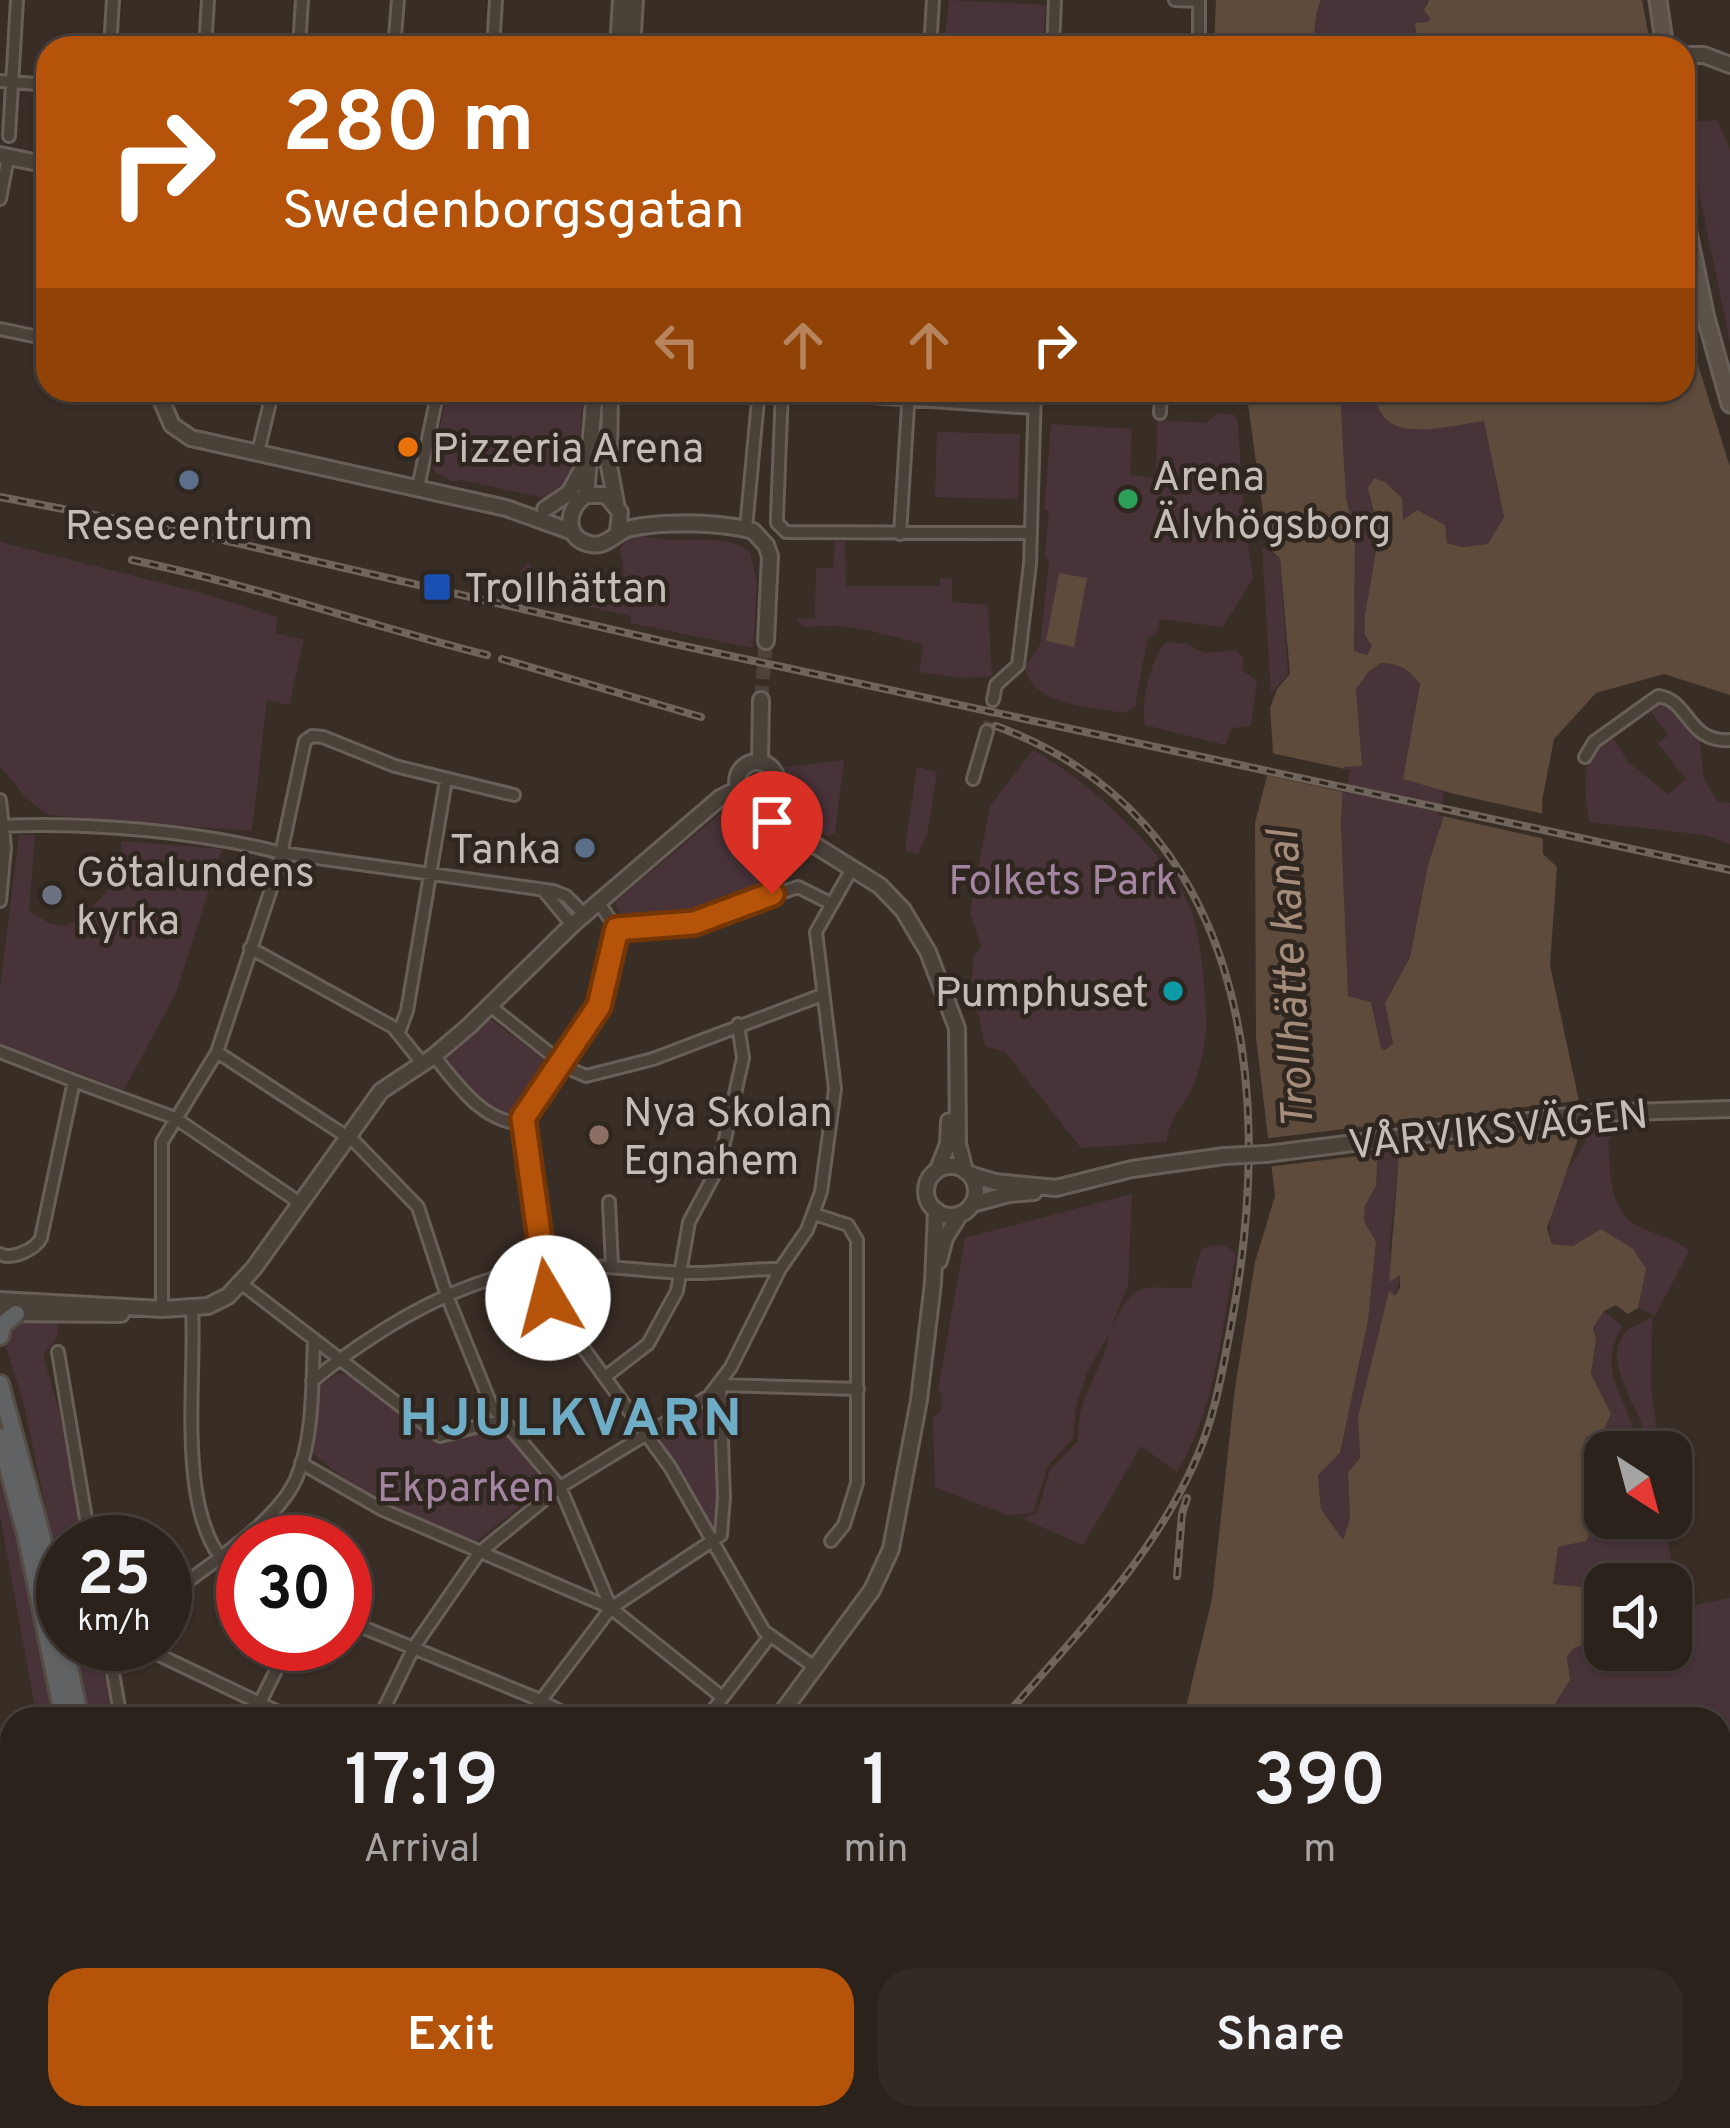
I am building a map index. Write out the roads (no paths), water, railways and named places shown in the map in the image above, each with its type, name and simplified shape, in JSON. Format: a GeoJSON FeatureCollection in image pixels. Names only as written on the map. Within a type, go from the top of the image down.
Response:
{"type":"FeatureCollection","features":[{"type":"Feature","properties":{"kind":"highway"},"geometry":{"type":"LineString","coordinates":[[0,1336],[8,1314]]}},
{"type":"Feature","properties":{"kind":"highway"},"geometry":{"type":"LineString","coordinates":[[0,1384],[36,1516]]}},
{"type":"Feature","properties":{"kind":"highway"},"geometry":{"type":"LineString","coordinates":[[0,1438],[27,1538],[62,1707]]}},
{"type":"Feature","properties":{"kind":"highway"},"geometry":{"type":"LineString","coordinates":[[70,1671],[78,1707]]}},
{"type":"Feature","properties":{"kind":"main road"},"geometry":{"type":"LineString","coordinates":[[1658,0],[1663,36]]}},
{"type":"Feature","properties":{"kind":"main road"},"geometry":{"type":"LineString","coordinates":[[1695,266],[1730,404]]}},
{"type":"Feature","properties":{"kind":"street"},"geometry":{"type":"LineString","coordinates":[[9,136],[6,82],[17,0]]}},
{"type":"Feature","properties":{"kind":"street"},"geometry":{"type":"LineString","coordinates":[[111,36],[113,0]]}},
{"type":"Feature","properties":{"kind":"street"},"geometry":{"type":"LineString","coordinates":[[206,36],[208,0]]}},
{"type":"Feature","properties":{"kind":"street"},"geometry":{"type":"LineString","coordinates":[[300,36],[302,0]]}},
{"type":"Feature","properties":{"kind":"street"},"geometry":{"type":"LineString","coordinates":[[395,36],[398,0]]}},
{"type":"Feature","properties":{"kind":"street"},"geometry":{"type":"LineString","coordinates":[[494,36],[496,0]]}},
{"type":"Feature","properties":{"kind":"street"},"geometry":{"type":"LineString","coordinates":[[619,36],[621,0]]}},
{"type":"Feature","properties":{"kind":"street"},"geometry":{"type":"LineString","coordinates":[[633,36],[635,0]]}},
{"type":"Feature","properties":{"kind":"street"},"geometry":{"type":"LineString","coordinates":[[931,36],[933,0]]}},
{"type":"Feature","properties":{"kind":"street"},"geometry":{"type":"LineString","coordinates":[[1054,36],[1055,0]]}},
{"type":"Feature","properties":{"kind":"street"},"geometry":{"type":"LineString","coordinates":[[1175,0],[1198,0],[1199,36]]}},
{"type":"Feature","properties":{"kind":"street"},"geometry":{"type":"LineString","coordinates":[[1695,55],[1730,65]]}},
{"type":"Feature","properties":{"kind":"street"},"geometry":{"type":"LineString","coordinates":[[6,82],[36,84]]}},
{"type":"Feature","properties":{"kind":"street"},"geometry":{"type":"LineString","coordinates":[[0,199],[4,156],[36,163]]}},
{"type":"Feature","properties":{"kind":"street"},"geometry":{"type":"LineString","coordinates":[[0,329],[36,336]]}},
{"type":"Feature","properties":{"kind":"street"},"geometry":{"type":"LineString","coordinates":[[162,402],[167,417],[182,434],[523,512],[594,545],[607,542],[618,531],[674,524],[746,528],[762,539],[770,556],[766,641]]}},
{"type":"Feature","properties":{"kind":"street"},"geometry":{"type":"LineString","coordinates":[[258,452],[270,402]]}},
{"type":"Feature","properties":{"kind":"street"},"geometry":{"type":"LineString","coordinates":[[418,488],[436,402]]}},
{"type":"Feature","properties":{"kind":"street"},"geometry":{"type":"LineString","coordinates":[[586,495],[594,402]]}},
{"type":"Feature","properties":{"kind":"street"},"geometry":{"type":"LineString","coordinates":[[610,402],[608,444],[618,531]]}},
{"type":"Feature","properties":{"kind":"street"},"geometry":{"type":"LineString","coordinates":[[746,528],[758,402]]}},
{"type":"Feature","properties":{"kind":"street"},"geometry":{"type":"LineString","coordinates":[[778,402],[776,517],[786,532],[1030,533]]}},
{"type":"Feature","properties":{"kind":"street"},"geometry":{"type":"LineString","coordinates":[[900,534],[909,402]]}},
{"type":"Feature","properties":{"kind":"street"},"geometry":{"type":"LineString","coordinates":[[976,402],[1034,408]]}},
{"type":"Feature","properties":{"kind":"street"},"geometry":{"type":"LineString","coordinates":[[993,700],[1002,678],[1018,665],[1030,533],[1034,402]]}},
{"type":"Feature","properties":{"kind":"street"},"geometry":{"type":"LineString","coordinates":[[1160,402],[1160,413]]}},
{"type":"Feature","properties":{"kind":"street"},"geometry":{"type":"LineString","coordinates":[[545,509],[569,493],[591,450]]}},
{"type":"Feature","properties":{"kind":"street"},"geometry":{"type":"LineString","coordinates":[[523,512],[571,509],[586,495],[602,494],[618,507],[674,524]]}},
{"type":"Feature","properties":{"kind":"street"},"geometry":{"type":"LineString","coordinates":[[571,509],[573,532]]}},
{"type":"Feature","properties":{"kind":"street"},"geometry":{"type":"LineString","coordinates":[[1585,757],[1594,742],[1658,696],[1672,700],[1700,734],[1730,740]]}},
{"type":"Feature","properties":{"kind":"street"},"geometry":{"type":"LineString","coordinates":[[760,761],[761,700]]}},
{"type":"Feature","properties":{"kind":"street"},"geometry":{"type":"LineString","coordinates":[[973,779],[987,730]]}},
{"type":"Feature","properties":{"kind":"street"},"geometry":{"type":"LineString","coordinates":[[162,1309],[162,1142],[217,1052],[281,854],[305,741],[312,736],[446,780],[514,795]]}},
{"type":"Feature","properties":{"kind":"street"},"geometry":{"type":"LineString","coordinates":[[760,761],[771,766],[776,790],[768,800],[751,802],[738,790],[741,769],[760,761]]}},
{"type":"Feature","properties":{"kind":"street"},"geometry":{"type":"LineString","coordinates":[[399,1032],[407,1011],[446,780]]}},
{"type":"Feature","properties":{"kind":"street"},"geometry":{"type":"LineString","coordinates":[[0,1300],[162,1309],[192,1309],[218,1302],[242,1284],[381,1090],[428,1060],[598,902],[720,798],[738,790]]}},
{"type":"Feature","properties":{"kind":"street"},"geometry":{"type":"LineString","coordinates":[[0,800],[5,847],[0,901]]}},
{"type":"Feature","properties":{"kind":"street"},"geometry":{"type":"LineString","coordinates":[[768,800],[794,832],[880,886],[903,910],[947,995],[959,1046],[958,1144],[976,1190],[945,1238],[933,1283]]}},
{"type":"Feature","properties":{"kind":"street"},"geometry":{"type":"LineString","coordinates":[[1,826],[197,836],[281,854],[544,891],[566,896],[578,920]]}},
{"type":"Feature","properties":{"kind":"street"},"geometry":{"type":"LineString","coordinates":[[386,1707],[414,1647],[479,1553],[560,1487],[720,1385],[814,1214],[821,1192],[835,1089],[816,932],[853,867]]}},
{"type":"Feature","properties":{"kind":"street"},"geometry":{"type":"LineString","coordinates":[[617,929],[694,923],[798,887],[830,903]]}},
{"type":"Feature","properties":{"kind":"street"},"geometry":{"type":"LineString","coordinates":[[598,902],[617,929],[599,1006],[523,1124],[548,1298],[670,1467],[755,1618],[770,1636],[816,1668]]}},
{"type":"Feature","properties":{"kind":"street"},"geometry":{"type":"LineString","coordinates":[[250,948],[399,1032],[488,1112],[506,1122],[523,1124]]}},
{"type":"Feature","properties":{"kind":"street"},"geometry":{"type":"LineString","coordinates":[[787,1707],[872,1590],[891,1549],[920,1400],[933,1283],[935,1210],[926,1186],[948,1144],[951,1048],[936,974]]}},
{"type":"Feature","properties":{"kind":"street"},"geometry":{"type":"LineString","coordinates":[[490,1006],[560,1062],[593,1076],[653,1059],[823,995]]}},
{"type":"Feature","properties":{"kind":"street"},"geometry":{"type":"LineString","coordinates":[[605,1377],[648,1344],[683,1273],[689,1222],[714,1177],[723,1147],[744,1048],[738,1024]]}},
{"type":"Feature","properties":{"kind":"street"},"geometry":{"type":"LineString","coordinates":[[0,1052],[175,1118],[300,1203]]}},
{"type":"Feature","properties":{"kind":"street"},"geometry":{"type":"LineString","coordinates":[[217,1052],[346,1136],[418,1207],[447,1296],[492,1407],[560,1487],[611,1608]]}},
{"type":"Feature","properties":{"kind":"street"},"geometry":{"type":"LineString","coordinates":[[1,1255],[12,1256],[39,1242],[74,1081]]}},
{"type":"Feature","properties":{"kind":"street","name":"VÅRVIKSVÄGEN"},"geometry":{"type":"LineString","coordinates":[[1056,1188],[1132,1169],[1224,1156],[1593,1113],[1730,1109]]}},
{"type":"Feature","properties":{"kind":"street"},"geometry":{"type":"LineString","coordinates":[[938,1169],[954,1166],[994,1182],[1056,1188]]}},
{"type":"Feature","properties":{"kind":"street"},"geometry":{"type":"LineString","coordinates":[[935,1210],[951,1216],[994,1197],[1056,1188]]}},
{"type":"Feature","properties":{"kind":"street"},"geometry":{"type":"LineString","coordinates":[[609,1202],[612,1266]]}},
{"type":"Feature","properties":{"kind":"street"},"geometry":{"type":"LineString","coordinates":[[814,1214],[848,1225],[856,1240],[857,1483],[844,1525],[831,1541]]}},
{"type":"Feature","properties":{"kind":"street"},"geometry":{"type":"LineString","coordinates":[[312,1381],[341,1358],[447,1296],[499,1276],[543,1268],[612,1266],[683,1273],[780,1269]]}},
{"type":"Feature","properties":{"kind":"street"},"geometry":{"type":"LineString","coordinates":[[242,1284],[440,1436],[502,1420]]}},
{"type":"Feature","properties":{"kind":"street"},"geometry":{"type":"LineString","coordinates":[[8,1314],[136,1314],[162,1309]]}},
{"type":"Feature","properties":{"kind":"street"},"geometry":{"type":"LineString","coordinates":[[192,1309],[195,1497],[216,1552]]}},
{"type":"Feature","properties":{"kind":"street"},"geometry":{"type":"LineString","coordinates":[[265,1515],[285,1497],[301,1463],[314,1340]]}},
{"type":"Feature","properties":{"kind":"street"},"geometry":{"type":"LineString","coordinates":[[58,1352],[85,1515]]}},
{"type":"Feature","properties":{"kind":"street"},"geometry":{"type":"LineString","coordinates":[[720,1385],[858,1389]]}},
{"type":"Feature","properties":{"kind":"street"},"geometry":{"type":"LineString","coordinates":[[535,1707],[611,1608],[721,1535],[720,1385]]}},
{"type":"Feature","properties":{"kind":"street"},"geometry":{"type":"LineString","coordinates":[[301,1463],[383,1510],[611,1608],[722,1697]]}},
{"type":"Feature","properties":{"kind":"street"},"geometry":{"type":"LineString","coordinates":[[192,1578],[216,1559]]}},
{"type":"Feature","properties":{"kind":"street"},"geometry":{"type":"LineString","coordinates":[[372,1631],[553,1707]]}},
{"type":"Feature","properties":{"kind":"street"},"geometry":{"type":"LineString","coordinates":[[715,1707],[770,1636]]}},
{"type":"Feature","properties":{"kind":"street"},"geometry":{"type":"LineString","coordinates":[[192,1666],[268,1707]]}},
{"type":"Feature","properties":{"kind":"street"},"geometry":{"type":"LineString","coordinates":[[113,1671],[119,1707]]}},
{"type":"Feature","properties":{"kind":"street"},"geometry":{"type":"LineString","coordinates":[[258,1707],[276,1671]]}},
{"type":"Feature","properties":{"kind":"water"},"geometry":{"type":"Polygon","coordinates":[[[1216,0],[1321,0],[1314,36],[1214,36],[1216,0]]]}},
{"type":"Feature","properties":{"kind":"water"},"geometry":{"type":"Polygon","coordinates":[[[1429,0],[1642,0],[1649,36],[1417,36],[1415,23],[1430,18],[1424,10],[1429,0]]]}},
{"type":"Feature","properties":{"kind":"water","name":"Trollhätte kanal"},"geometry":{"type":"Polygon","coordinates":[[[1695,355],[1730,467],[1730,695],[1664,674],[1596,693],[1554,739],[1542,801],[1543,854],[1557,867],[1550,965],[1580,1106],[1578,1139],[1547,1228],[1552,1244],[1573,1246],[1601,1229],[1633,1249],[1646,1269],[1638,1308],[1628,1314],[1616,1305],[1604,1311],[1593,1328],[1591,1374],[1611,1414],[1603,1431],[1584,1431],[1587,1539],[1558,1547],[1553,1584],[1581,1587],[1584,1645],[1567,1657],[1570,1680],[1556,1707],[1184,1707],[1212,1599],[1235,1388],[1255,1262],[1275,1196],[1256,1038],[1255,823],[1273,752],[1270,708],[1290,674],[1280,558],[1268,548],[1248,402],[1341,402],[1346,498],[1355,533],[1354,651],[1367,655],[1372,646],[1365,635],[1365,615],[1379,533],[1368,488],[1374,478],[1402,498],[1403,520],[1417,510],[1445,525],[1447,543],[1462,547],[1488,544],[1504,517],[1484,421],[1432,429],[1405,428],[1385,418],[1377,402],[1695,402],[1695,355]],[[1381,663],[1356,689],[1362,766],[1344,767],[1341,823],[1348,996],[1371,1002],[1385,1050],[1393,1044],[1385,1003],[1410,957],[1428,865],[1451,793],[1403,779],[1420,684],[1404,668],[1381,663]],[[1401,1131],[1378,1149],[1376,1186],[1365,1206],[1364,1221],[1376,1242],[1368,1321],[1340,1453],[1318,1475],[1321,1509],[1343,1540],[1350,1519],[1348,1472],[1360,1458],[1358,1417],[1389,1291],[1395,1296],[1400,1275],[1389,1282],[1401,1131]]]}},
{"type":"Feature","properties":{"kind":"water"},"geometry":{"type":"Polygon","coordinates":[[[1059,573],[1087,578],[1074,647],[1046,641],[1059,573]]]}},
{"type":"Feature","properties":{"kind":"tunnel"},"geometry":{"type":"LineString","coordinates":[[761,700],[766,641]]}},
{"type":"Feature","properties":{"kind":"tunnel"},"geometry":{"type":"LineString","coordinates":[[987,731],[993,700]]}},
{"type":"Feature","properties":{"kind":"railway"},"geometry":{"type":"LineString","coordinates":[[0,497],[210,537],[670,643],[1730,870]]}},
{"type":"Feature","properties":{"kind":"railway"},"geometry":{"type":"LineString","coordinates":[[132,560],[487,655]]}},
{"type":"Feature","properties":{"kind":"railway"},"geometry":{"type":"LineString","coordinates":[[502,659],[701,717]]}},
{"type":"Feature","properties":{"kind":"railway"},"geometry":{"type":"LineString","coordinates":[[996,726],[1079,768],[1144,824],[1191,891],[1223,967],[1242,1049],[1249,1135],[1234,1309],[1201,1447],[1175,1501],[1132,1568],[1014,1707]]}},
{"type":"Feature","properties":{"kind":"railway"},"geometry":{"type":"LineString","coordinates":[[1177,1576],[1187,1498]]}},
{"type":"Feature","properties":{"kind":"place","name":"Pizzeria Arena"},"geometry":{"type":"Point","coordinates":[408,447]}},
{"type":"Feature","properties":{"kind":"place","name":"Resecentrum"},"geometry":{"type":"Point","coordinates":[189,480]}},
{"type":"Feature","properties":{"kind":"place","name":"Arena Älvhögsborg"},"geometry":{"type":"Point","coordinates":[1128,499]}},
{"type":"Feature","properties":{"kind":"place","name":"Trollhättan"},"geometry":{"type":"Point","coordinates":[437,587]}},
{"type":"Feature","properties":{"kind":"place","name":"Tanka"},"geometry":{"type":"Point","coordinates":[585,848]}},
{"type":"Feature","properties":{"kind":"place","name":"Götalundens kyrka"},"geometry":{"type":"Point","coordinates":[52,895]}},
{"type":"Feature","properties":{"kind":"place","name":"Pumphuset"},"geometry":{"type":"Point","coordinates":[1173,991]}},
{"type":"Feature","properties":{"kind":"place","name":"Nya Skolan Egnahem"},"geometry":{"type":"Point","coordinates":[599,1135]}},
{"type":"Feature","properties":{"kind":"district","name":"HJULKVARN"},"geometry":{"type":"Point","coordinates":[572,1416]}},
{"type":"Feature","properties":{"kind":"park label","name":"Folkets Park"},"geometry":{"type":"Point","coordinates":[1063,879]}},
{"type":"Feature","properties":{"kind":"park label","name":"Ekparken"},"geometry":{"type":"Point","coordinates":[466,1486]}}]}
